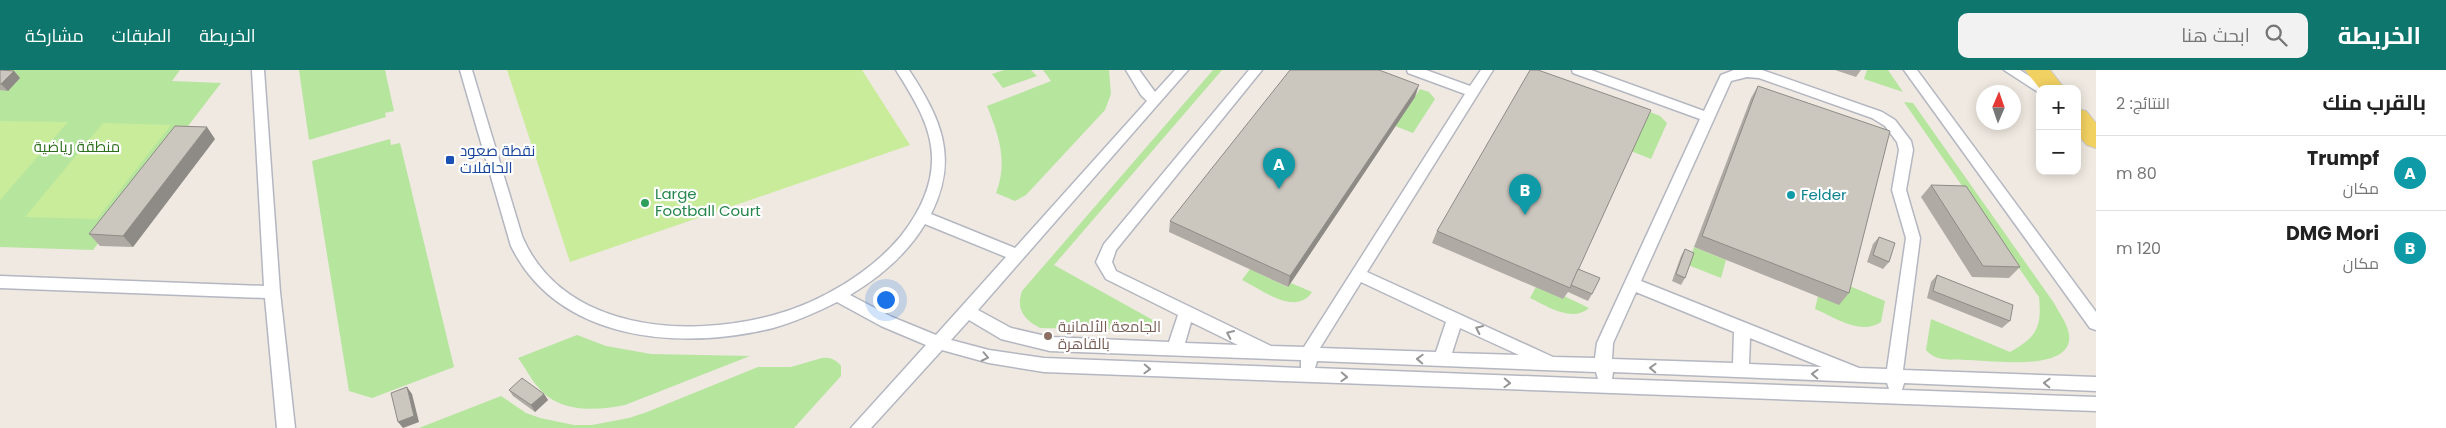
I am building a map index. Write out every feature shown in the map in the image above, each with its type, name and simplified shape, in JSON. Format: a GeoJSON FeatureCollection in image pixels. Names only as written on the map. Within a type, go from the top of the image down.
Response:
{"type":"FeatureCollection","features":[{"type":"Feature","properties":{"kind":"main road"},"geometry":{"type":"LineString","coordinates":[[2037,70],[2050,85]]}},
{"type":"Feature","properties":{"kind":"main road"},"geometry":{"type":"LineString","coordinates":[[2081,122],[2096,139]]}},
{"type":"Feature","properties":{"kind":"lane"},"geometry":{"type":"LineString","coordinates":[[258,70],[272,292],[286,428]]}},
{"type":"Feature","properties":{"kind":"lane"},"geometry":{"type":"LineString","coordinates":[[466,70],[515,238],[530,266],[560,297],[604,320],[659,332],[719,332],[781,320],[838,295],[873,273],[902,246],[923,217],[935,187],[939,157],[934,128],[924,102],[902,70]]}},
{"type":"Feature","properties":{"kind":"lane"},"geometry":{"type":"LineString","coordinates":[[1132,70],[1146,92],[1155,100]]}},
{"type":"Feature","properties":{"kind":"lane"},"geometry":{"type":"LineString","coordinates":[[860,428],[1018,256],[1182,70]]}},
{"type":"Feature","properties":{"kind":"lane"},"geometry":{"type":"LineString","coordinates":[[1256,70],[1105,255],[1104,262],[1111,275],[1273,354]]}},
{"type":"Feature","properties":{"kind":"lane"},"geometry":{"type":"LineString","coordinates":[[1413,70],[1473,92]]}},
{"type":"Feature","properties":{"kind":"lane"},"geometry":{"type":"LineString","coordinates":[[1308,375],[1309,356],[1313,344],[1487,70]]}},
{"type":"Feature","properties":{"kind":"lane"},"geometry":{"type":"LineString","coordinates":[[1578,70],[1708,117]]}},
{"type":"Feature","properties":{"kind":"lane"},"geometry":{"type":"LineString","coordinates":[[1910,70],[2096,324]]}},
{"type":"Feature","properties":{"kind":"lane"},"geometry":{"type":"LineString","coordinates":[[2010,70],[2036,85]]}},
{"type":"Feature","properties":{"kind":"lane"},"geometry":{"type":"LineString","coordinates":[[1608,387],[1603,366],[1605,343],[1631,284],[1726,78],[1740,72],[1750,72],[1761,74],[1877,115],[1898,132],[1904,141],[1906,150],[1899,190],[1913,238],[1894,378],[1898,398]]}},
{"type":"Feature","properties":{"kind":"lane"},"geometry":{"type":"LineString","coordinates":[[923,217],[1018,256]]}},
{"type":"Feature","properties":{"kind":"lane"},"geometry":{"type":"LineString","coordinates":[[1358,274],[1555,364]]}},
{"type":"Feature","properties":{"kind":"lane"},"geometry":{"type":"LineString","coordinates":[[0,282],[272,292]]}},
{"type":"Feature","properties":{"kind":"lane"},"geometry":{"type":"LineString","coordinates":[[1631,284],[1866,376]]}},
{"type":"Feature","properties":{"kind":"lane"},"geometry":{"type":"LineString","coordinates":[[838,295],[885,322],[939,343],[985,357],[1044,365],[2096,404]]}},
{"type":"Feature","properties":{"kind":"lane"},"geometry":{"type":"LineString","coordinates":[[967,312],[1007,334],[1034,342],[1050,344],[1309,356],[2096,384]]}},
{"type":"Feature","properties":{"kind":"lane"},"geometry":{"type":"LineString","coordinates":[[1175,350],[1186,313]]}},
{"type":"Feature","properties":{"kind":"lane"},"geometry":{"type":"LineString","coordinates":[[1442,360],[1455,318]]}},
{"type":"Feature","properties":{"kind":"lane"},"geometry":{"type":"LineString","coordinates":[[1740,371],[1742,329]]}},
{"type":"Feature","properties":{"kind":"green space","name":"منطقة رياضية"},"geometry":{"type":"Polygon","coordinates":[[[0,70],[180,70],[172,81],[221,83],[93,250],[0,247],[0,70]]]}},
{"type":"Feature","properties":{"kind":"green space"},"geometry":{"type":"Polygon","coordinates":[[[299,70],[385,70],[394,111],[385,113],[386,117],[309,140],[299,70]]]}},
{"type":"Feature","properties":{"kind":"green space","name":"Large Football Court"},"geometry":{"type":"Polygon","coordinates":[[[507,70],[862,70],[910,145],[570,262],[507,70]]]}},
{"type":"Feature","properties":{"kind":"green space"},"geometry":{"type":"Polygon","coordinates":[[[1004,70],[1031,70],[1037,76],[1003,88],[992,74],[1004,70]]]}},
{"type":"Feature","properties":{"kind":"green space"},"geometry":{"type":"Polygon","coordinates":[[[1043,70],[1109,70],[1111,94],[1105,110],[1026,195],[1015,201],[996,193],[1000,182],[1001,149],[987,106],[1051,81],[1043,70]]]}},
{"type":"Feature","properties":{"kind":"green space"},"geometry":{"type":"Polygon","coordinates":[[[1213,70],[1222,70],[1054,265],[1160,324],[1162,328],[1160,330],[1040,328],[1034,325],[1022,313],[1020,297],[1022,291],[1213,70]]]}},
{"type":"Feature","properties":{"kind":"green space"},"geometry":{"type":"Polygon","coordinates":[[[1867,70],[1888,70],[1903,92],[1864,79],[1867,70]]]}},
{"type":"Feature","properties":{"kind":"green space"},"geometry":{"type":"Polygon","coordinates":[[[1420,89],[1429,92],[1435,99],[1413,133],[1395,126],[1420,89]]]}},
{"type":"Feature","properties":{"kind":"green space"},"geometry":{"type":"Polygon","coordinates":[[[1904,102],[1913,103],[2054,303],[2067,327],[2069,342],[2062,352],[2049,359],[2032,362],[2013,362],[1944,359],[1930,354],[1926,350],[1931,319],[2010,352],[2032,336],[2036,330],[2040,316],[2040,307],[2039,297],[1904,102]]]}},
{"type":"Feature","properties":{"kind":"green space"},"geometry":{"type":"Polygon","coordinates":[[[1650,112],[1660,116],[1667,123],[1651,159],[1631,151],[1650,112]]]}},
{"type":"Feature","properties":{"kind":"green space"},"geometry":{"type":"Polygon","coordinates":[[[0,122],[68,122],[0,200],[0,122]]]}},
{"type":"Feature","properties":{"kind":"green space"},"geometry":{"type":"Polygon","coordinates":[[[103,123],[171,125],[97,219],[25,217],[103,123]]]}},
{"type":"Feature","properties":{"kind":"green space"},"geometry":{"type":"Polygon","coordinates":[[[390,139],[391,145],[400,143],[454,367],[372,398],[349,391],[312,161],[390,139]]]}},
{"type":"Feature","properties":{"kind":"green space"},"geometry":{"type":"Polygon","coordinates":[[[1694,247],[1726,260],[1721,278],[1688,265],[1694,247]]]}},
{"type":"Feature","properties":{"kind":"green space"},"geometry":{"type":"Polygon","coordinates":[[[1250,269],[1287,287],[1291,283],[1312,292],[1305,299],[1297,302],[1278,299],[1242,280],[1250,269]]]}},
{"type":"Feature","properties":{"kind":"green space"},"geometry":{"type":"Polygon","coordinates":[[[1845,284],[1885,301],[1881,322],[1873,326],[1856,326],[1815,309],[1818,296],[1845,284]]]}},
{"type":"Feature","properties":{"kind":"green space"},"geometry":{"type":"Polygon","coordinates":[[[1536,287],[1563,299],[1564,296],[1589,308],[1575,314],[1567,314],[1552,309],[1530,298],[1536,287]]]}},
{"type":"Feature","properties":{"kind":"green space"},"geometry":{"type":"Polygon","coordinates":[[[577,335],[606,346],[651,354],[750,356],[625,405],[590,409],[578,408],[556,402],[547,395],[535,384],[518,358],[577,335]]]}},
{"type":"Feature","properties":{"kind":"green space"},"geometry":{"type":"Polygon","coordinates":[[[822,358],[831,359],[839,364],[841,366],[841,376],[794,428],[419,428],[501,396],[526,413],[540,418],[574,425],[592,425],[629,418],[647,412],[758,367],[791,367],[822,358]]]}},
{"type":"Feature","properties":{"kind":"building"},"geometry":{"type":"Polygon","coordinates":[[[0,70],[14,71],[1,84],[0,84],[0,70]]]}},
{"type":"Feature","properties":{"kind":"building"},"geometry":{"type":"Polygon","coordinates":[[[1290,70],[1379,70],[1419,85],[1290,276],[1170,221],[1290,70]]]}},
{"type":"Feature","properties":{"kind":"building"},"geometry":{"type":"Polygon","coordinates":[[[1530,70],[1538,70],[1651,110],[1570,288],[1437,231],[1530,70]]]}},
{"type":"Feature","properties":{"kind":"building","name":"Felder"},"geometry":{"type":"Polygon","coordinates":[[[1758,86],[1890,131],[1849,293],[1702,236],[1758,86]]]}},
{"type":"Feature","properties":{"kind":"building"},"geometry":{"type":"Polygon","coordinates":[[[175,126],[207,127],[123,236],[89,234],[175,126]]]}},
{"type":"Feature","properties":{"kind":"building"},"geometry":{"type":"Polygon","coordinates":[[[1931,185],[1966,186],[2020,267],[1983,266],[1931,185]]]}},
{"type":"Feature","properties":{"kind":"building"},"geometry":{"type":"Polygon","coordinates":[[[1879,237],[1895,243],[1889,262],[1873,255],[1879,237]]]}},
{"type":"Feature","properties":{"kind":"building"},"geometry":{"type":"Polygon","coordinates":[[[1685,249],[1694,253],[1685,278],[1676,274],[1685,249]]]}},
{"type":"Feature","properties":{"kind":"building"},"geometry":{"type":"Polygon","coordinates":[[[1578,269],[1600,278],[1592,294],[1571,285],[1578,269]]]}},
{"type":"Feature","properties":{"kind":"building"},"geometry":{"type":"Polygon","coordinates":[[[1937,275],[2013,305],[2010,321],[1933,291],[1937,275]]]}},
{"type":"Feature","properties":{"kind":"building"},"geometry":{"type":"Polygon","coordinates":[[[522,378],[544,394],[531,405],[509,390],[522,378]]]}},
{"type":"Feature","properties":{"kind":"building"},"geometry":{"type":"Polygon","coordinates":[[[407,387],[414,416],[398,422],[391,393],[407,387]]]}},
{"type":"Feature","properties":{"kind":"place","name":"نقطة صعود الحافلات"},"geometry":{"type":"Point","coordinates":[450,160]}},
{"type":"Feature","properties":{"kind":"place","name":"Trumpf"},"geometry":{"type":"Point","coordinates":[1279,189]}},
{"type":"Feature","properties":{"kind":"place","name":"Felder"},"geometry":{"type":"Point","coordinates":[1791,195]}},
{"type":"Feature","properties":{"kind":"place","name":"Large Football Court"},"geometry":{"type":"Point","coordinates":[645,203]}},
{"type":"Feature","properties":{"kind":"place","name":"DMG Mori"},"geometry":{"type":"Point","coordinates":[1525,215]}},
{"type":"Feature","properties":{"kind":"place","name":"الجامعة الألمانية بالقاهرة"},"geometry":{"type":"Point","coordinates":[1048,336]}}]}
